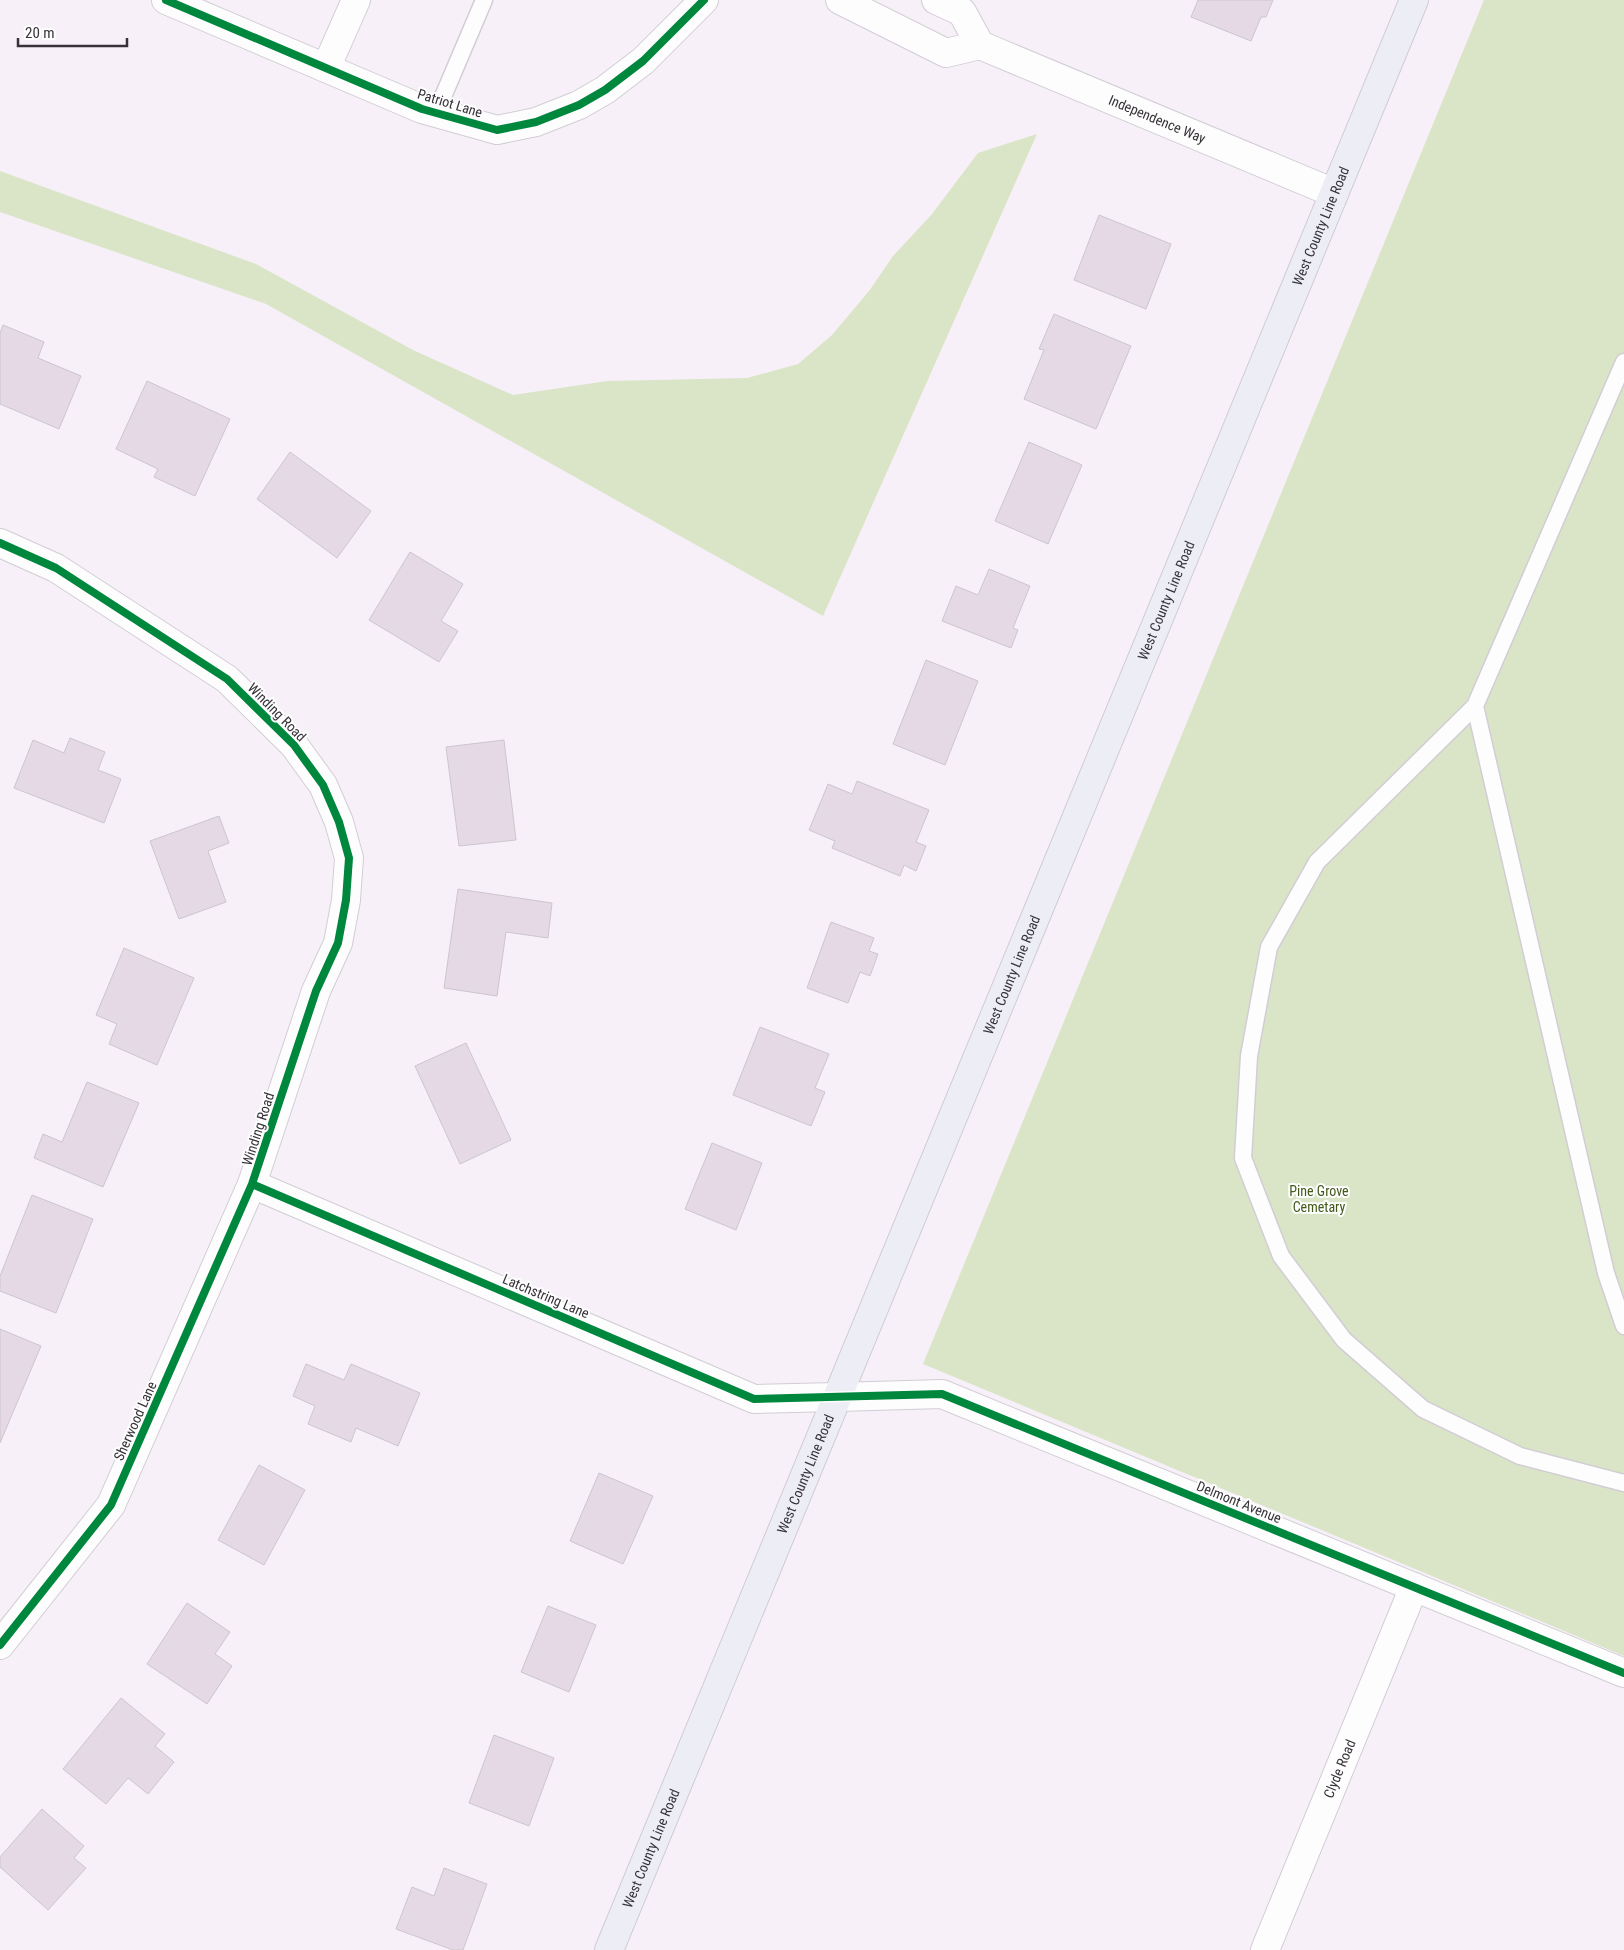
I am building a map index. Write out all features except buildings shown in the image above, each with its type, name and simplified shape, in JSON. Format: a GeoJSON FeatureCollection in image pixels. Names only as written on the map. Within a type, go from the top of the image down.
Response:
{"type":"FeatureCollection","features":[{"type":"Feature","properties":{"kind":"main road","name":"West County Line Road"},"geometry":{"type":"LineString","coordinates":[[608,1950],[1414,0]]}},
{"type":"Feature","properties":{"kind":"street","name":"Patriot Lane"},"geometry":{"type":"LineString","coordinates":[[166,0],[422,109],[497,130],[536,122],[579,106],[605,90],[643,61],[704,0]]}},
{"type":"Feature","properties":{"kind":"street"},"geometry":{"type":"LineString","coordinates":[[326,68],[356,0]]}},
{"type":"Feature","properties":{"kind":"street"},"geometry":{"type":"LineString","coordinates":[[840,0],[946,53],[980,45],[962,12],[936,0]]}},
{"type":"Feature","properties":{"kind":"street","name":"Independence Way"},"geometry":{"type":"LineString","coordinates":[[980,45],[1334,193]]}},
{"type":"Feature","properties":{"kind":"street","name":"Winding Road"},"geometry":{"type":"LineString","coordinates":[[0,543],[56,568],[227,679],[294,745],[324,785],[339,822],[349,858],[346,900],[338,943],[316,991],[252,1184]]}},
{"type":"Feature","properties":{"kind":"street","name":"Latchstring Lane"},"geometry":{"type":"LineString","coordinates":[[252,1184],[754,1399],[837,1397]]}},
{"type":"Feature","properties":{"kind":"street","name":"Sherwood Lane"},"geometry":{"type":"LineString","coordinates":[[0,1645],[111,1505],[252,1184]]}},
{"type":"Feature","properties":{"kind":"street","name":"Delmont Avenue"},"geometry":{"type":"LineString","coordinates":[[837,1397],[942,1394],[1624,1673]]}},
{"type":"Feature","properties":{"kind":"street","name":"Clyde Road"},"geometry":{"type":"LineString","coordinates":[[1265,1950],[1414,1587]]}},
{"type":"Feature","properties":{"kind":"lane"},"geometry":{"type":"LineString","coordinates":[[436,113],[484,0]]}},
{"type":"Feature","properties":{"kind":"lane"},"geometry":{"type":"LineString","coordinates":[[1624,362],[1476,706],[1317,862],[1268,947],[1249,1056],[1243,1158],[1281,1256],[1344,1340],[1424,1409],[1520,1456],[1624,1483]]}},
{"type":"Feature","properties":{"kind":"lane"},"geometry":{"type":"LineString","coordinates":[[1476,706],[1606,1273],[1624,1326]]}},
{"type":"Feature","properties":{"kind":"green space","name":"Pine Grove Cemetary"},"geometry":{"type":"Polygon","coordinates":[[[1484,0],[1624,0],[1624,1656],[923,1364],[1484,0]]]}},
{"type":"Feature","properties":{"kind":"green space"},"geometry":{"type":"Polygon","coordinates":[[[1037,134],[823,616],[266,304],[0,212],[0,171],[256,264],[413,350],[513,395],[607,381],[747,378],[798,364],[832,335],[869,291],[893,256],[932,214],[978,153],[1037,134]]]}},
{"type":"Feature","properties":{"kind":"cycle path"},"geometry":{"type":"LineString","coordinates":[[166,0],[422,109],[497,130],[536,122],[579,105],[605,90],[643,61],[704,0]]}},
{"type":"Feature","properties":{"kind":"cycle path"},"geometry":{"type":"LineString","coordinates":[[0,543],[56,568],[227,679],[294,745],[323,785],[339,822],[349,858],[346,900],[338,943],[316,991],[252,1184],[111,1505],[0,1645]]}},
{"type":"Feature","properties":{"kind":"cycle path"},"geometry":{"type":"LineString","coordinates":[[252,1184],[754,1399],[942,1394],[1624,1673]]}}]}
